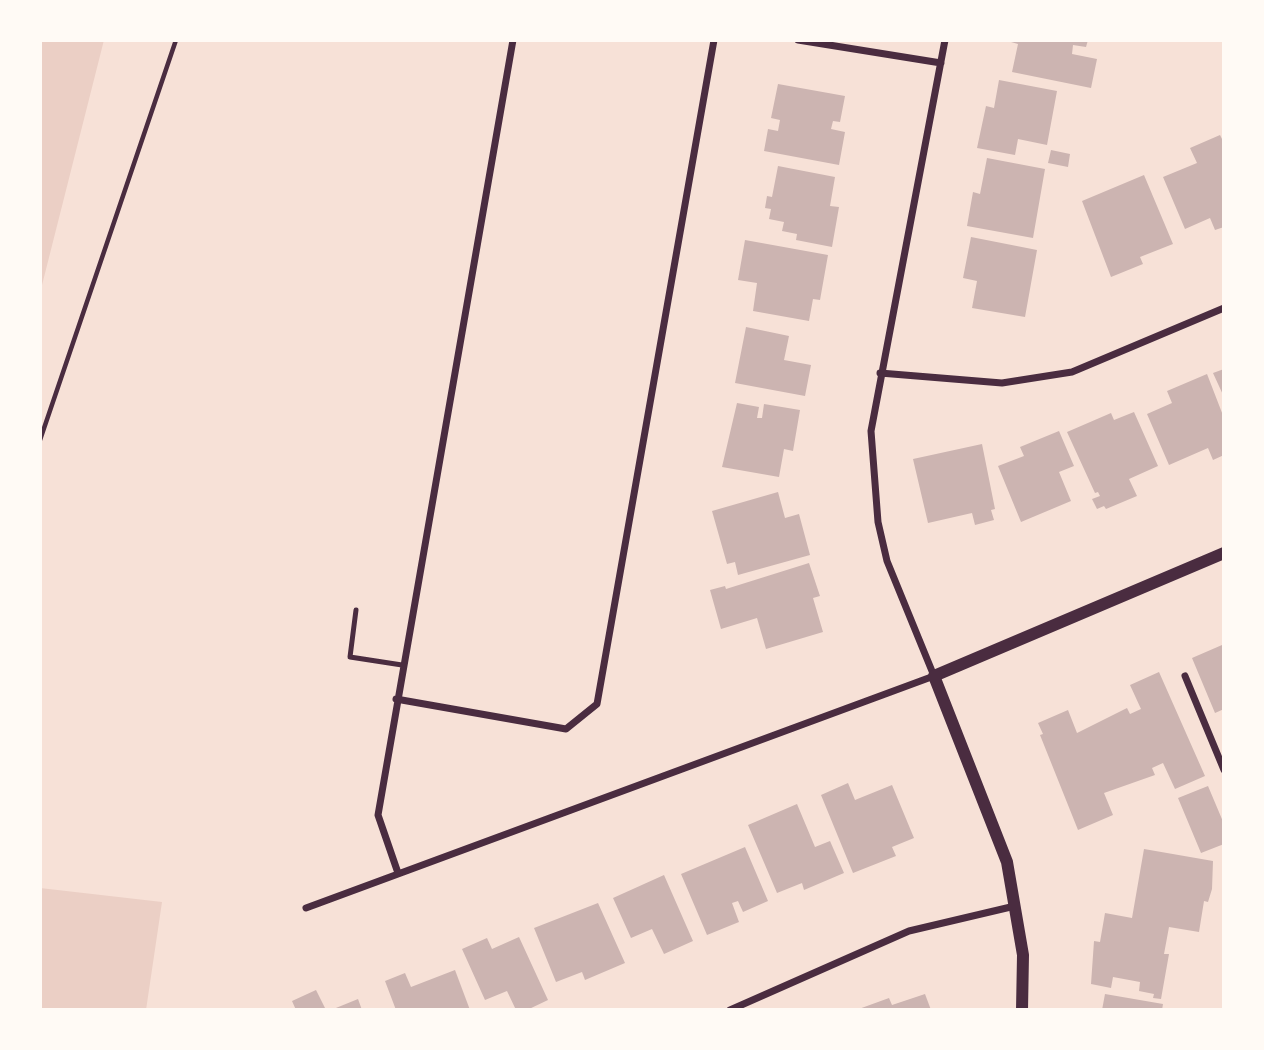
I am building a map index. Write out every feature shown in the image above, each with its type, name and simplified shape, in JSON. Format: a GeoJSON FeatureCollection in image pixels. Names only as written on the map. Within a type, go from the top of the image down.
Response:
{"type":"FeatureCollection","features":[{"type":"Feature","properties":{"kind":"street"},"geometry":{"type":"LineString","coordinates":[[398,873],[378,815],[396,699],[513,40]]}},
{"type":"Feature","properties":{"kind":"street"},"geometry":{"type":"LineString","coordinates":[[396,699],[565,729],[597,704],[714,40]]}},
{"type":"Feature","properties":{"kind":"street"},"geometry":{"type":"LineString","coordinates":[[798,40],[941,64]]}},
{"type":"Feature","properties":{"kind":"street"},"geometry":{"type":"LineString","coordinates":[[945,40],[871,431],[878,522],[887,561],[1007,862],[1023,955],[1022,1010]]}},
{"type":"Feature","properties":{"kind":"street"},"geometry":{"type":"LineString","coordinates":[[880,373],[1002,383],[1072,372],[1224,308]]}},
{"type":"Feature","properties":{"kind":"street"},"geometry":{"type":"LineString","coordinates":[[306,908],[934,676],[1224,553]]}},
{"type":"Feature","properties":{"kind":"street"},"geometry":{"type":"LineString","coordinates":[[1185,676],[1224,770]]}},
{"type":"Feature","properties":{"kind":"street"},"geometry":{"type":"LineString","coordinates":[[730,1010],[909,932],[1015,906]]}},
{"type":"Feature","properties":{"kind":"lane"},"geometry":{"type":"LineString","coordinates":[[356,610],[350,657],[402,665]]}},
{"type":"Feature","properties":{"kind":"path"},"geometry":{"type":"LineString","coordinates":[[40,440],[176,40]]}},
{"type":"Feature","properties":{"kind":"shaded area"},"geometry":{"type":"Polygon","coordinates":[[[40,40],[104,40],[40,293],[40,40]]]}},
{"type":"Feature","properties":{"kind":"shaded area"},"geometry":{"type":"Polygon","coordinates":[[[40,888],[162,902],[146,1010],[40,1010],[40,888]]]}},
{"type":"Feature","properties":{"kind":"building"},"geometry":{"type":"Polygon","coordinates":[[[1004,40],[1088,40],[1086,47],[1073,45],[1072,54],[1097,59],[1091,88],[1012,72],[1018,44],[1004,40]]]}},
{"type":"Feature","properties":{"kind":"building"},"geometry":{"type":"Polygon","coordinates":[[[999,80],[1057,91],[1047,145],[1018,139],[1015,155],[977,148],[986,106],[994,108],[999,80]]]}},
{"type":"Feature","properties":{"kind":"building"},"geometry":{"type":"Polygon","coordinates":[[[778,84],[845,96],[840,122],[833,121],[831,129],[845,132],[839,165],[764,151],[768,129],[778,131],[780,120],[771,118],[778,84]]]}},
{"type":"Feature","properties":{"kind":"building"},"geometry":{"type":"Polygon","coordinates":[[[1220,135],[1224,143],[1224,227],[1215,230],[1210,218],[1185,229],[1163,177],[1197,163],[1190,148],[1220,135]]]}},
{"type":"Feature","properties":{"kind":"building"},"geometry":{"type":"Polygon","coordinates":[[[1051,150],[1070,154],[1068,167],[1048,163],[1051,150]]]}},
{"type":"Feature","properties":{"kind":"building"},"geometry":{"type":"Polygon","coordinates":[[[987,158],[1045,169],[1033,238],[967,226],[973,192],[980,194],[987,158]]]}},
{"type":"Feature","properties":{"kind":"building"},"geometry":{"type":"Polygon","coordinates":[[[778,166],[835,177],[830,206],[839,207],[832,247],[796,240],[797,234],[782,231],[784,222],[769,219],[771,209],[765,208],[767,196],[772,197],[778,166]]]}},
{"type":"Feature","properties":{"kind":"building"},"geometry":{"type":"Polygon","coordinates":[[[1144,175],[1173,244],[1140,257],[1143,264],[1111,277],[1082,201],[1144,175]]]}},
{"type":"Feature","properties":{"kind":"building"},"geometry":{"type":"Polygon","coordinates":[[[971,237],[1037,250],[1025,317],[972,308],[977,281],[963,278],[971,237]]]}},
{"type":"Feature","properties":{"kind":"building"},"geometry":{"type":"Polygon","coordinates":[[[745,240],[828,255],[820,300],[813,299],[809,321],[753,311],[757,283],[738,280],[745,240]]]}},
{"type":"Feature","properties":{"kind":"building"},"geometry":{"type":"Polygon","coordinates":[[[746,327],[789,336],[784,360],[811,365],[805,396],[735,383],[746,327]]]}},
{"type":"Feature","properties":{"kind":"building"},"geometry":{"type":"Polygon","coordinates":[[[1224,369],[1224,397],[1213,373],[1224,369]]]}},
{"type":"Feature","properties":{"kind":"building"},"geometry":{"type":"Polygon","coordinates":[[[1207,374],[1224,418],[1224,455],[1213,460],[1208,448],[1169,465],[1147,414],[1172,403],[1167,391],[1207,374]]]}},
{"type":"Feature","properties":{"kind":"building"},"geometry":{"type":"Polygon","coordinates":[[[737,403],[759,407],[757,418],[762,418],[764,404],[800,410],[793,451],[784,449],[779,477],[722,467],[737,403]]]}},
{"type":"Feature","properties":{"kind":"building"},"geometry":{"type":"Polygon","coordinates":[[[1134,412],[1158,466],[1129,479],[1137,496],[1106,509],[1104,506],[1097,509],[1092,499],[1100,496],[1098,492],[1095,493],[1067,432],[1111,413],[1114,420],[1134,412]]]}},
{"type":"Feature","properties":{"kind":"building"},"geometry":{"type":"Polygon","coordinates":[[[1059,431],[1074,466],[1059,472],[1071,501],[1021,522],[998,466],[1024,456],[1020,447],[1059,431]]]}},
{"type":"Feature","properties":{"kind":"building"},"geometry":{"type":"Polygon","coordinates":[[[982,444],[995,509],[991,510],[994,520],[975,525],[972,513],[928,523],[913,459],[982,444]]]}},
{"type":"Feature","properties":{"kind":"building"},"geometry":{"type":"Polygon","coordinates":[[[778,492],[785,518],[799,514],[810,555],[738,575],[735,562],[727,564],[712,511],[778,492]]]}},
{"type":"Feature","properties":{"kind":"building"},"geometry":{"type":"Polygon","coordinates":[[[809,563],[820,596],[813,598],[823,632],[766,649],[757,618],[721,629],[710,590],[725,586],[726,589],[809,563]]]}},
{"type":"Feature","properties":{"kind":"building"},"geometry":{"type":"Polygon","coordinates":[[[1222,645],[1224,709],[1215,713],[1192,658],[1222,645]]]}},
{"type":"Feature","properties":{"kind":"building"},"geometry":{"type":"Polygon","coordinates":[[[1159,672],[1205,776],[1175,789],[1163,763],[1152,768],[1155,775],[1104,793],[1113,815],[1078,830],[1040,735],[1043,734],[1038,723],[1068,710],[1077,733],[1127,708],[1130,714],[1141,709],[1130,685],[1159,672]]]}},
{"type":"Feature","properties":{"kind":"building"},"geometry":{"type":"Polygon","coordinates":[[[848,783],[855,800],[892,785],[914,838],[892,847],[896,856],[853,873],[821,795],[848,783]]]}},
{"type":"Feature","properties":{"kind":"building"},"geometry":{"type":"Polygon","coordinates":[[[1208,786],[1224,824],[1224,844],[1201,853],[1178,798],[1208,786]]]}},
{"type":"Feature","properties":{"kind":"building"},"geometry":{"type":"Polygon","coordinates":[[[797,804],[815,847],[830,841],[844,873],[804,890],[802,883],[777,893],[748,825],[797,804]]]}},
{"type":"Feature","properties":{"kind":"building"},"geometry":{"type":"Polygon","coordinates":[[[745,847],[768,901],[743,912],[738,901],[732,903],[739,922],[707,935],[681,874],[745,847]]]}},
{"type":"Feature","properties":{"kind":"building"},"geometry":{"type":"Polygon","coordinates":[[[1144,849],[1213,861],[1212,889],[1208,902],[1204,901],[1199,932],[1169,927],[1164,954],[1169,954],[1161,999],[1153,998],[1154,994],[1139,991],[1140,982],[1113,977],[1111,988],[1091,984],[1094,941],[1100,942],[1105,913],[1132,918],[1144,849]]]}},
{"type":"Feature","properties":{"kind":"building"},"geometry":{"type":"Polygon","coordinates":[[[664,875],[693,941],[664,954],[652,929],[631,938],[613,898],[664,875]]]}},
{"type":"Feature","properties":{"kind":"building"},"geometry":{"type":"Polygon","coordinates":[[[598,903],[625,963],[585,980],[582,972],[556,982],[534,928],[598,903]]]}},
{"type":"Feature","properties":{"kind":"building"},"geometry":{"type":"Polygon","coordinates":[[[519,937],[548,1000],[527,1010],[516,1010],[507,991],[485,1000],[462,949],[487,938],[492,949],[519,937]]]}},
{"type":"Feature","properties":{"kind":"building"},"geometry":{"type":"Polygon","coordinates":[[[455,970],[470,1010],[396,1010],[385,981],[405,973],[411,987],[455,970]]]}},
{"type":"Feature","properties":{"kind":"building"},"geometry":{"type":"Polygon","coordinates":[[[316,990],[325,1008],[296,1010],[292,1001],[316,990]]]}},
{"type":"Feature","properties":{"kind":"building"},"geometry":{"type":"Polygon","coordinates":[[[925,994],[931,1010],[856,1010],[889,998],[892,1005],[925,994]]]}},
{"type":"Feature","properties":{"kind":"building"},"geometry":{"type":"Polygon","coordinates":[[[1105,994],[1163,1004],[1162,1010],[1102,1010],[1105,994]]]}},
{"type":"Feature","properties":{"kind":"building"},"geometry":{"type":"Polygon","coordinates":[[[358,999],[362,1010],[331,1010],[358,999]]]}}]}
